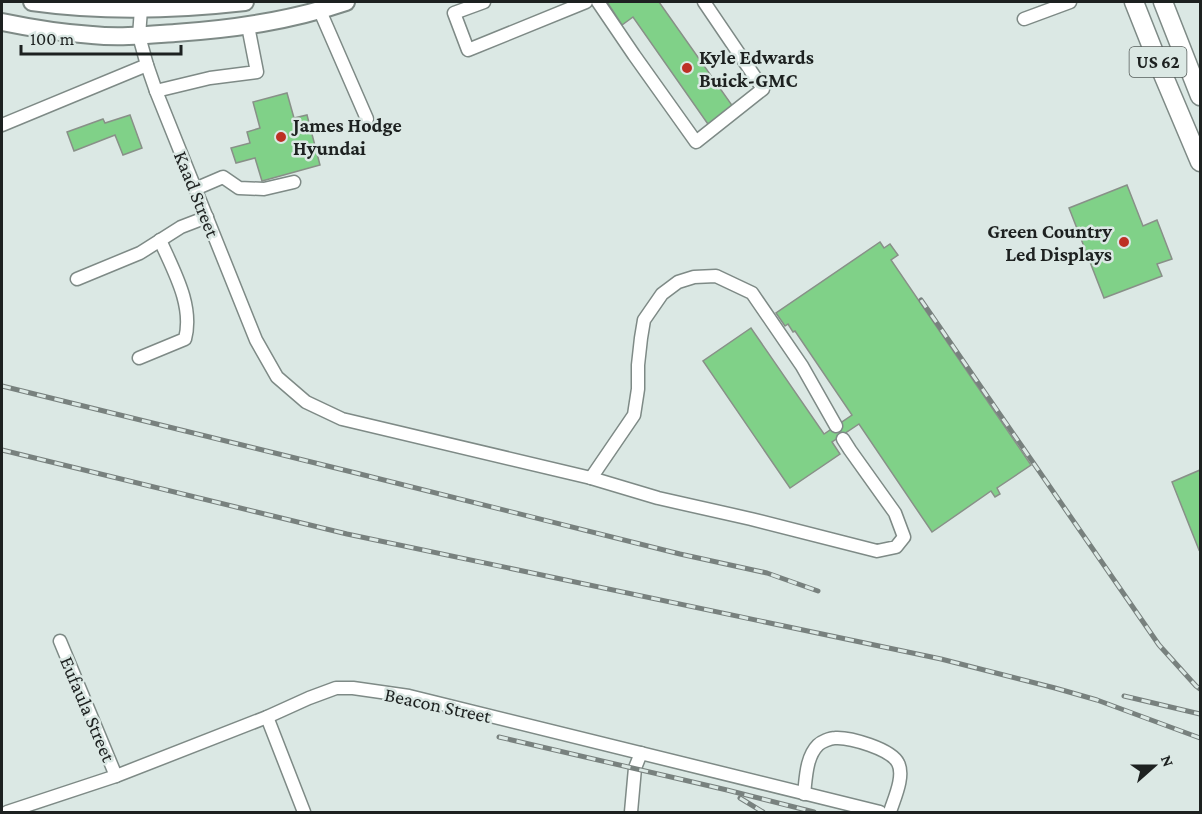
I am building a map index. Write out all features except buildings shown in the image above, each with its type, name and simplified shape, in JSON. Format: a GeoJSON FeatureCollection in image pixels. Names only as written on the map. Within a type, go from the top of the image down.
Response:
{"type":"FeatureCollection","features":[{"type":"Feature","properties":{"kind":"highway","name":"US 62"},"geometry":{"type":"LineString","coordinates":[[1134,2],[1199,158]]}},
{"type":"Feature","properties":{"kind":"highway","name":"US 62"},"geometry":{"type":"LineString","coordinates":[[1163,2],[1200,96]]}},
{"type":"Feature","properties":{"kind":"main road"},"geometry":{"type":"LineString","coordinates":[[32,2],[107,9],[245,2]]}},
{"type":"Feature","properties":{"kind":"main road"},"geometry":{"type":"LineString","coordinates":[[2,22],[93,36],[139,36],[248,26],[320,11],[346,2]]}},
{"type":"Feature","properties":{"kind":"street"},"geometry":{"type":"LineString","coordinates":[[484,2],[454,13],[468,50],[585,2]]}},
{"type":"Feature","properties":{"kind":"street"},"geometry":{"type":"LineString","coordinates":[[598,2],[696,142],[764,89],[704,2]]}},
{"type":"Feature","properties":{"kind":"street"},"geometry":{"type":"LineString","coordinates":[[1024,20],[1070,2]]}},
{"type":"Feature","properties":{"kind":"street","name":"Kaad Street"},"geometry":{"type":"LineString","coordinates":[[141,9],[139,36],[156,91],[256,340],[277,377],[306,402],[342,419],[591,477],[658,498],[877,551],[896,547],[904,537],[895,513],[843,439]]}},
{"type":"Feature","properties":{"kind":"street"},"geometry":{"type":"LineString","coordinates":[[320,11],[367,119]]}},
{"type":"Feature","properties":{"kind":"street"},"geometry":{"type":"LineString","coordinates":[[156,91],[210,78],[257,72],[248,26]]}},
{"type":"Feature","properties":{"kind":"street"},"geometry":{"type":"LineString","coordinates":[[2,125],[147,65]]}},
{"type":"Feature","properties":{"kind":"street"},"geometry":{"type":"LineString","coordinates":[[195,189],[223,177],[239,188],[264,189],[294,182]]}},
{"type":"Feature","properties":{"kind":"street"},"geometry":{"type":"LineString","coordinates":[[77,279],[140,253],[181,228],[207,217]]}},
{"type":"Feature","properties":{"kind":"street"},"geometry":{"type":"LineString","coordinates":[[139,358],[185,339],[188,328],[184,298],[160,240]]}},
{"type":"Feature","properties":{"kind":"street"},"geometry":{"type":"LineString","coordinates":[[591,477],[634,415],[644,320],[662,294],[678,282],[694,277],[716,276],[752,293],[802,366],[836,426]]}},
{"type":"Feature","properties":{"kind":"street","name":"Eufaula Street"},"geometry":{"type":"LineString","coordinates":[[60,641],[117,776]]}},
{"type":"Feature","properties":{"kind":"street","name":"Beacon Street"},"geometry":{"type":"LineString","coordinates":[[7,813],[43,807],[309,698],[336,688],[353,687],[409,696],[880,813]]}},
{"type":"Feature","properties":{"kind":"street"},"geometry":{"type":"LineString","coordinates":[[267,717],[304,813]]}},
{"type":"Feature","properties":{"kind":"street"},"geometry":{"type":"LineString","coordinates":[[804,794],[810,757],[819,744],[834,738],[864,742],[890,754],[899,764],[900,781],[890,813]]}},
{"type":"Feature","properties":{"kind":"street"},"geometry":{"type":"LineString","coordinates":[[631,813],[635,768],[641,753]]}},
{"type":"Feature","properties":{"kind":"railway"},"geometry":{"type":"LineString","coordinates":[[921,300],[1159,645],[1200,689]]}},
{"type":"Feature","properties":{"kind":"railway"},"geometry":{"type":"LineString","coordinates":[[2,386],[680,554],[767,573],[818,591]]}},
{"type":"Feature","properties":{"kind":"railway"},"geometry":{"type":"LineString","coordinates":[[2,450],[347,534],[941,659],[1097,700],[1200,738]]}},
{"type":"Feature","properties":{"kind":"railway"},"geometry":{"type":"LineString","coordinates":[[1124,696],[1200,714]]}},
{"type":"Feature","properties":{"kind":"railway"},"geometry":{"type":"LineString","coordinates":[[499,737],[814,812]]}},
{"type":"Feature","properties":{"kind":"railway"},"geometry":{"type":"LineString","coordinates":[[740,798],[763,812]]}},
{"type":"Feature","properties":{"kind":"place","name":"Kyle Edwards Buick-GMC"},"geometry":{"type":"Point","coordinates":[687,68]}},
{"type":"Feature","properties":{"kind":"place","name":"James Hodge Hyundai"},"geometry":{"type":"Point","coordinates":[281,137]}},
{"type":"Feature","properties":{"kind":"place","name":"Green Country Led Displays"},"geometry":{"type":"Point","coordinates":[1124,242]}}]}
